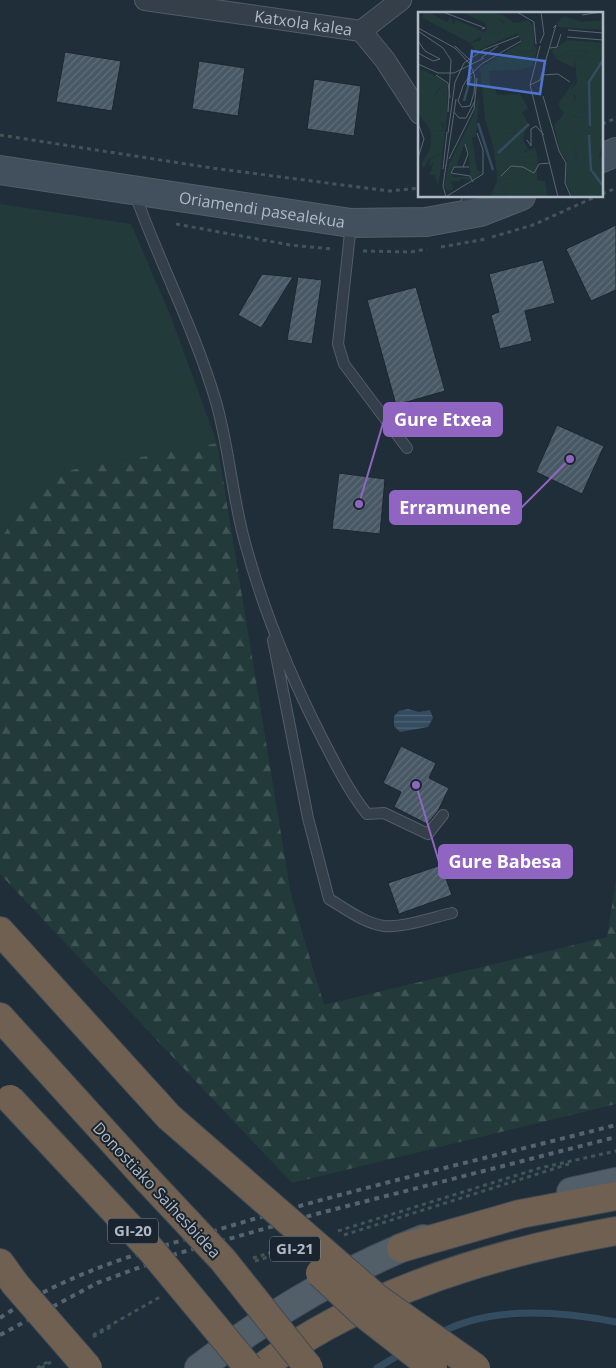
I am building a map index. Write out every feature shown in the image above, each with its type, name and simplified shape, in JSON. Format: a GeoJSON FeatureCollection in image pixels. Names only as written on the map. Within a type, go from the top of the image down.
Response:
{"type":"FeatureCollection","features":[{"type":"Feature","properties":{"kind":"highway","name":"GI-21"},"geometry":{"type":"LineString","coordinates":[[0,931],[169,1117],[296,1250],[365,1316],[434,1368]]}},
{"type":"Feature","properties":{"kind":"highway","name":"Donostiako Saihesbidea"},"geometry":{"type":"LineString","coordinates":[[0,1017],[223,1260],[309,1368]]}},
{"type":"Feature","properties":{"kind":"highway","name":"GI-20"},"geometry":{"type":"LineString","coordinates":[[5,1094],[152,1251],[249,1368]]}},
{"type":"Feature","properties":{"kind":"highway"},"geometry":{"type":"LineString","coordinates":[[169,1117],[378,1299],[476,1368]]}},
{"type":"Feature","properties":{"kind":"highway"},"geometry":{"type":"LineString","coordinates":[[401,1248],[520,1214],[616,1196]]}},
{"type":"Feature","properties":{"kind":"highway"},"geometry":{"type":"LineString","coordinates":[[261,1368],[365,1307],[415,1285],[505,1255],[566,1240],[616,1231]]}},
{"type":"Feature","properties":{"kind":"highway"},"geometry":{"type":"LineString","coordinates":[[7,1273],[88,1368]]}},
{"type":"Feature","properties":{"kind":"main road","name":"GI-21"},"geometry":{"type":"LineString","coordinates":[[199,1368],[245,1333],[344,1274],[401,1248],[518,1206],[616,1182]]}},
{"type":"Feature","properties":{"kind":"street","name":"Katxola kalea"},"geometry":{"type":"LineString","coordinates":[[145,0],[259,8],[361,31],[385,60],[418,111]]}},
{"type":"Feature","properties":{"kind":"street"},"geometry":{"type":"LineString","coordinates":[[361,31],[401,0]]}},
{"type":"Feature","properties":{"kind":"street"},"geometry":{"type":"LineString","coordinates":[[604,157],[616,152]]}},
{"type":"Feature","properties":{"kind":"street","name":"Oriamendi pasealekua"},"geometry":{"type":"LineString","coordinates":[[0,170],[351,223],[426,222],[475,204],[510,198]]}},
{"type":"Feature","properties":{"kind":"lane"},"geometry":{"type":"LineString","coordinates":[[134,190],[154,246],[208,375],[224,431],[244,538],[267,614],[308,818],[329,898],[357,917],[385,926],[416,922],[452,912]]}},
{"type":"Feature","properties":{"kind":"lane"},"geometry":{"type":"LineString","coordinates":[[351,223],[338,344],[344,364],[407,448]]}},
{"type":"Feature","properties":{"kind":"lane"},"geometry":{"type":"LineString","coordinates":[[267,614],[297,687],[353,797],[367,814],[384,813],[428,834],[444,815]]}},
{"type":"Feature","properties":{"kind":"path"},"geometry":{"type":"LineString","coordinates":[[604,123],[616,118]]}},
{"type":"Feature","properties":{"kind":"path"},"geometry":{"type":"LineString","coordinates":[[0,135],[212,168],[388,191],[418,188]]}},
{"type":"Feature","properties":{"kind":"path"},"geometry":{"type":"LineString","coordinates":[[604,193],[616,188]]}},
{"type":"Feature","properties":{"kind":"green space"},"geometry":{"type":"Polygon","coordinates":[[[0,204],[131,224],[171,317],[217,443],[43,475],[0,540],[0,204]]]}},
{"type":"Feature","properties":{"kind":"green space"},"geometry":{"type":"Polygon","coordinates":[[[217,443],[291,895],[324,1005],[607,937],[616,879],[616,1104],[292,1183],[0,874],[0,540],[43,475],[217,443]]]}},
{"type":"Feature","properties":{"kind":"water"},"geometry":{"type":"Polygon","coordinates":[[[408,709],[419,712],[430,710],[433,718],[428,727],[400,732],[394,726],[394,716],[399,711],[408,709]]]}},
{"type":"Feature","properties":{"kind":"building"},"geometry":{"type":"Polygon","coordinates":[[[65,52],[121,61],[112,111],[56,102],[65,52]]]}},
{"type":"Feature","properties":{"kind":"building"},"geometry":{"type":"Polygon","coordinates":[[[199,61],[245,68],[238,116],[192,109],[199,61]]]}},
{"type":"Feature","properties":{"kind":"building"},"geometry":{"type":"Polygon","coordinates":[[[314,79],[361,86],[354,136],[307,129],[314,79]]]}},
{"type":"Feature","properties":{"kind":"building"},"geometry":{"type":"Polygon","coordinates":[[[616,225],[616,290],[591,301],[566,249],[616,225]]]}},
{"type":"Feature","properties":{"kind":"building"},"geometry":{"type":"Polygon","coordinates":[[[543,260],[555,303],[525,311],[532,341],[500,349],[491,315],[499,312],[489,274],[543,260]]]}},
{"type":"Feature","properties":{"kind":"building"},"geometry":{"type":"Polygon","coordinates":[[[262,274],[293,277],[261,328],[238,315],[262,274]]]}},
{"type":"Feature","properties":{"kind":"building"},"geometry":{"type":"Polygon","coordinates":[[[298,277],[322,280],[312,344],[287,340],[298,277]]]}},
{"type":"Feature","properties":{"kind":"building"},"geometry":{"type":"Polygon","coordinates":[[[416,287],[445,391],[396,405],[367,300],[416,287]]]}},
{"type":"Feature","properties":{"kind":"building"},"geometry":{"type":"Polygon","coordinates":[[[557,425],[604,446],[582,494],[536,472],[557,425]]]}},
{"type":"Feature","properties":{"kind":"building"},"geometry":{"type":"Polygon","coordinates":[[[339,473],[385,479],[380,534],[332,529],[339,473]]]}},
{"type":"Feature","properties":{"kind":"building"},"geometry":{"type":"Polygon","coordinates":[[[401,746],[436,763],[429,778],[449,788],[438,811],[427,824],[394,807],[401,792],[383,783],[401,746]]]}},
{"type":"Feature","properties":{"kind":"building"},"geometry":{"type":"Polygon","coordinates":[[[441,865],[452,895],[399,914],[388,883],[441,865]]]}},
{"type":"Feature","properties":{"kind":"waterway"},"geometry":{"type":"LineString","coordinates":[[438,1334],[480,1318],[526,1313],[572,1315],[616,1322]]}},
{"type":"Feature","properties":{"kind":"waterway"},"geometry":{"type":"LineString","coordinates":[[377,1368],[404,1352]]}},
{"type":"Feature","properties":{"kind":"railway"},"geometry":{"type":"LineString","coordinates":[[0,1318],[25,1302],[78,1276],[161,1247],[266,1215],[366,1188],[616,1125]]}},
{"type":"Feature","properties":{"kind":"railway"},"geometry":{"type":"LineString","coordinates":[[0,1335],[97,1283],[176,1254],[316,1214],[616,1137]]}},
{"type":"Feature","properties":{"kind":"place","name":"Erramunene"},"geometry":{"type":"Point","coordinates":[570,459]}},
{"type":"Feature","properties":{"kind":"place","name":"Gure Etxea"},"geometry":{"type":"Point","coordinates":[359,504]}},
{"type":"Feature","properties":{"kind":"place","name":"Gure Babesa"},"geometry":{"type":"Point","coordinates":[416,785]}}]}
